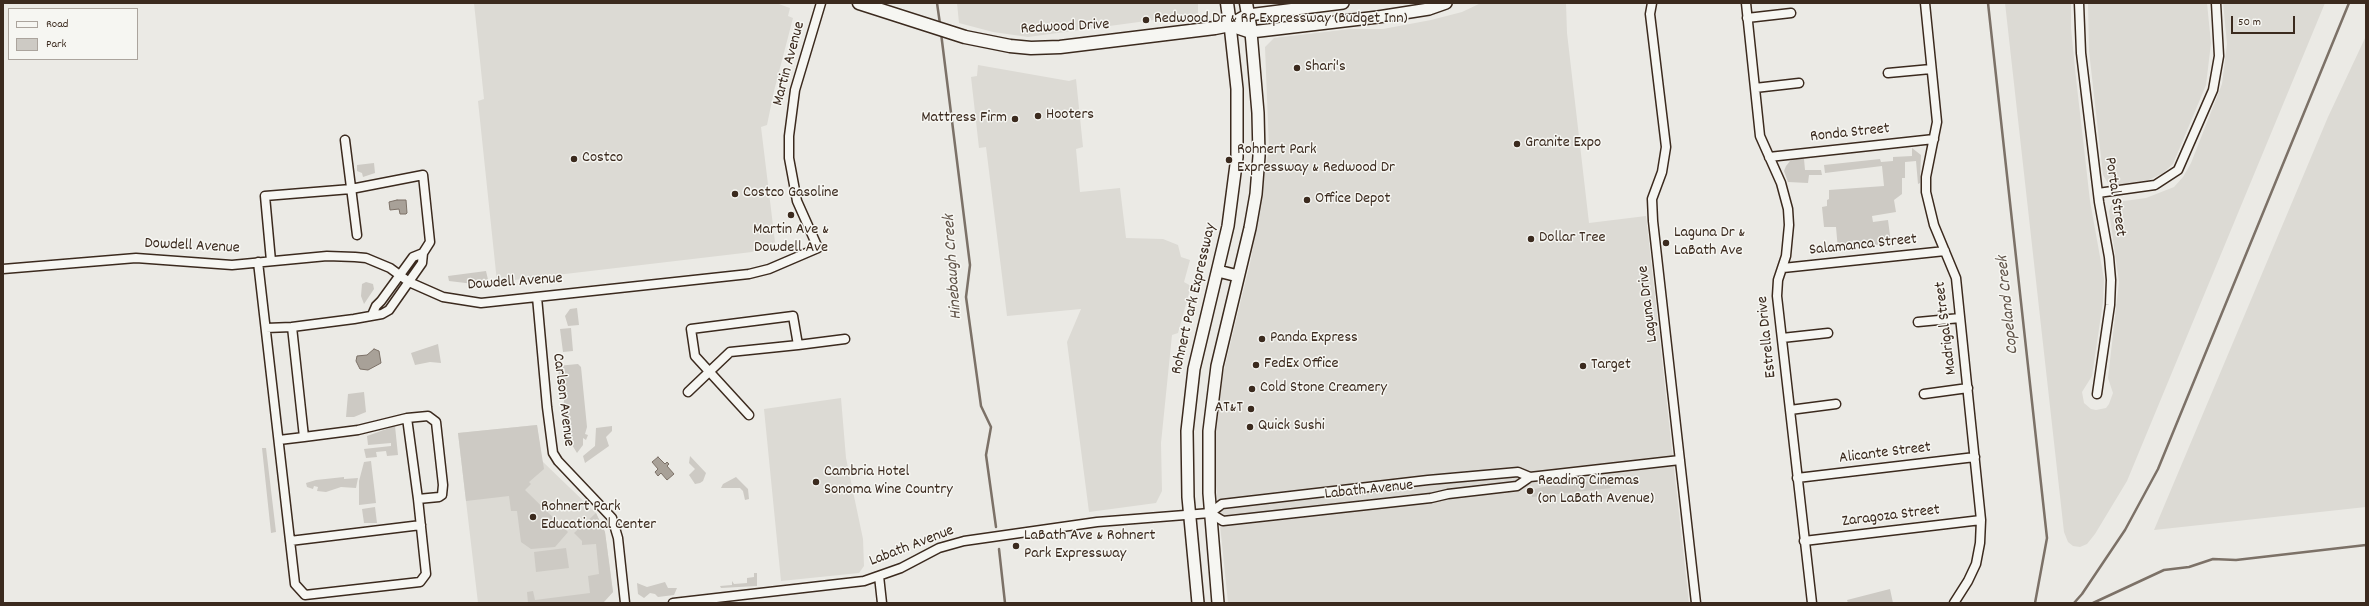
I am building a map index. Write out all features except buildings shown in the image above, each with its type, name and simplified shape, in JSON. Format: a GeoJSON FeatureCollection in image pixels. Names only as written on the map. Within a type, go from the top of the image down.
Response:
{"type":"FeatureCollection","features":[{"type":"Feature","properties":{"kind":"main road","name":"Redwood Drive"},"geometry":{"type":"LineString","coordinates":[[859,3],[986,42],[1031,48],[1127,40],[1230,25],[1251,32],[1378,18],[1429,9],[1446,3]]}},
{"type":"Feature","properties":{"kind":"main road","name":"Rohnert Park Expressway"},"geometry":{"type":"LineString","coordinates":[[1198,603],[1189,515],[1187,431],[1190,401],[1201,335],[1228,226],[1237,157],[1237,89],[1227,3]]}},
{"type":"Feature","properties":{"kind":"main road","name":"Redwood Drive"},"geometry":{"type":"LineString","coordinates":[[1230,25],[1247,9],[1343,3]]}},
{"type":"Feature","properties":{"kind":"main road"},"geometry":{"type":"LineString","coordinates":[[1218,603],[1210,513],[1208,460],[1212,399],[1217,366],[1255,201],[1259,156],[1258,113],[1251,32],[1247,9]]}},
{"type":"Feature","properties":{"kind":"main road"},"geometry":{"type":"LineString","coordinates":[[1218,271],[1238,276]]}},
{"type":"Feature","properties":{"kind":"street","name":"Martin Avenue"},"geometry":{"type":"LineString","coordinates":[[818,248],[797,201],[789,158],[789,143],[795,90],[821,3]]}},
{"type":"Feature","properties":{"kind":"street","name":"Laguna Drive"},"geometry":{"type":"LineString","coordinates":[[1652,3],[1650,14],[1666,147],[1662,172],[1652,199],[1696,603]]}},
{"type":"Feature","properties":{"kind":"street","name":"Estrella Drive"},"geometry":{"type":"LineString","coordinates":[[1746,3],[1760,136],[1768,157],[1781,183],[1788,209],[1789,225],[1784,268],[1777,288],[1812,603]]}},
{"type":"Feature","properties":{"kind":"street","name":"Madrigal Street"},"geometry":{"type":"LineString","coordinates":[[1925,3],[1937,122],[1926,177],[1926,192],[1931,217],[1956,278],[1981,520],[1980,543],[1976,564],[1968,581],[1954,603]]}},
{"type":"Feature","properties":{"kind":"street","name":"Portal Street"},"geometry":{"type":"LineString","coordinates":[[2079,3],[2081,54],[2098,193],[2111,280],[2110,305],[2097,394]]}},
{"type":"Feature","properties":{"kind":"street"},"geometry":{"type":"LineString","coordinates":[[2098,193],[2155,185],[2178,170],[2186,156],[2213,90],[2219,56],[2216,3]]}},
{"type":"Feature","properties":{"kind":"street"},"geometry":{"type":"LineString","coordinates":[[1747,18],[1791,13]]}},
{"type":"Feature","properties":{"kind":"street"},"geometry":{"type":"LineString","coordinates":[[1888,73],[1931,69]]}},
{"type":"Feature","properties":{"kind":"street"},"geometry":{"type":"LineString","coordinates":[[1755,88],[1799,84]]}},
{"type":"Feature","properties":{"kind":"street","name":"Ronda Street"},"geometry":{"type":"LineString","coordinates":[[1768,157],[1934,139]]}},
{"type":"Feature","properties":{"kind":"street"},"geometry":{"type":"LineString","coordinates":[[345,140],[357,235]]}},
{"type":"Feature","properties":{"kind":"street"},"geometry":{"type":"LineString","coordinates":[[266,328],[292,327],[354,319],[382,314],[389,310],[422,263],[423,253],[430,242],[423,175],[351,189],[265,196],[271,261]]}},
{"type":"Feature","properties":{"kind":"street","name":"Dowdell Avenue"},"geometry":{"type":"LineString","coordinates":[[3,269],[136,258],[217,265],[327,256],[355,257],[378,262],[409,282],[443,297],[468,302],[537,297],[749,274],[769,269],[818,248]]}},
{"type":"Feature","properties":{"kind":"street","name":"Salamanca Street"},"geometry":{"type":"LineString","coordinates":[[1784,268],[1945,251]]}},
{"type":"Feature","properties":{"kind":"street"},"geometry":{"type":"LineString","coordinates":[[372,315],[376,306],[412,257],[423,253]]}},
{"type":"Feature","properties":{"kind":"street"},"geometry":{"type":"LineString","coordinates":[[258,262],[295,584],[305,595],[420,582],[426,574],[407,418]]}},
{"type":"Feature","properties":{"kind":"street","name":"Carlson Avenue"},"geometry":{"type":"LineString","coordinates":[[537,297],[547,414],[553,453],[558,461],[612,518],[618,538],[624,603]]}},
{"type":"Feature","properties":{"kind":"street"},"geometry":{"type":"LineString","coordinates":[[749,415],[695,356],[691,329],[794,316],[798,345]]}},
{"type":"Feature","properties":{"kind":"street"},"geometry":{"type":"LineString","coordinates":[[1918,322],[1960,318]]}},
{"type":"Feature","properties":{"kind":"street"},"geometry":{"type":"LineString","coordinates":[[292,327],[304,438]]}},
{"type":"Feature","properties":{"kind":"street"},"geometry":{"type":"LineString","coordinates":[[1782,338],[1828,333]]}},
{"type":"Feature","properties":{"kind":"street"},"geometry":{"type":"LineString","coordinates":[[688,392],[730,352],[845,339]]}},
{"type":"Feature","properties":{"kind":"street"},"geometry":{"type":"LineString","coordinates":[[1924,394],[1968,388]]}},
{"type":"Feature","properties":{"kind":"street"},"geometry":{"type":"LineString","coordinates":[[1790,410],[1836,404]]}},
{"type":"Feature","properties":{"kind":"street"},"geometry":{"type":"LineString","coordinates":[[279,440],[358,430],[407,418],[428,416],[436,422],[444,485],[442,495],[418,499]]}},
{"type":"Feature","properties":{"kind":"street","name":"Alicante Street"},"geometry":{"type":"LineString","coordinates":[[1797,478],[1975,457]]}},
{"type":"Feature","properties":{"kind":"street","name":"Labath Avenue"},"geometry":{"type":"LineString","coordinates":[[1210,513],[1225,521],[1431,498],[1448,494],[1517,486],[1530,477],[1680,460]]}},
{"type":"Feature","properties":{"kind":"street","name":"Labath Avenue"},"geometry":{"type":"LineString","coordinates":[[673,603],[864,581],[901,568],[939,548],[956,542],[1096,522],[1210,513],[1222,504],[1428,480],[1518,472],[1530,477]]}},
{"type":"Feature","properties":{"kind":"street","name":"Zaragoza Street"},"geometry":{"type":"LineString","coordinates":[[1804,541],[1981,520]]}},
{"type":"Feature","properties":{"kind":"street"},"geometry":{"type":"LineString","coordinates":[[290,541],[421,525]]}},
{"type":"Feature","properties":{"kind":"street"},"geometry":{"type":"LineString","coordinates":[[879,576],[882,603]]}},
{"type":"Feature","properties":{"kind":"shaded area"},"geometry":{"type":"Polygon","coordinates":[[[474,3],[776,3],[790,8],[788,16],[793,18],[774,91],[767,125],[761,127],[775,242],[752,252],[497,282],[478,101],[484,99],[474,3]]]}},
{"type":"Feature","properties":{"kind":"shaded area"},"geometry":{"type":"Polygon","coordinates":[[[957,3],[1198,3],[1198,14],[1028,37],[993,32],[959,23],[957,3]]]}},
{"type":"Feature","properties":{"kind":"shaded area"},"geometry":{"type":"Polygon","coordinates":[[[1481,3],[1566,3],[1567,33],[1589,223],[1646,216],[1689,603],[1228,603],[1214,466],[1214,445],[1223,374],[1251,259],[1269,149],[1265,47],[1274,38],[1350,29],[1383,29],[1431,20],[1462,12],[1481,3]]]}},
{"type":"Feature","properties":{"kind":"shaded area"},"geometry":{"type":"Polygon","coordinates":[[[2005,3],[2071,3],[2071,28],[2090,201],[2104,279],[2103,302],[2092,376],[2082,392],[2084,403],[2091,409],[2096,410],[2106,408],[2113,393],[2108,378],[2119,282],[2109,211],[2111,205],[2117,202],[2146,198],[2174,187],[2183,177],[2191,163],[2222,84],[2227,44],[2223,3],[2325,3],[2127,481],[2095,534],[2087,544],[2080,547],[2073,546],[2068,542],[2064,532],[2005,3]]]}},
{"type":"Feature","properties":{"kind":"shaded area"},"geometry":{"type":"Polygon","coordinates":[[[2088,3],[2207,3],[2211,43],[2206,85],[2173,164],[2163,173],[2149,180],[2116,185],[2108,183],[2103,175],[2089,51],[2088,3]]]}},
{"type":"Feature","properties":{"kind":"shaded area"},"geometry":{"type":"Polygon","coordinates":[[[2366,36],[2366,507],[2154,530],[2328,117],[2366,36]]]}},
{"type":"Feature","properties":{"kind":"shaded area"},"geometry":{"type":"Polygon","coordinates":[[[978,65],[1069,81],[1076,79],[1083,147],[1076,149],[1080,192],[1120,188],[1126,238],[1163,239],[1178,245],[1181,257],[1190,260],[1184,282],[1191,286],[1178,333],[1172,335],[1161,443],[1162,491],[1156,503],[1089,512],[1067,342],[1081,309],[1007,316],[986,147],[979,148],[971,77],[977,76],[978,65]]]}},
{"type":"Feature","properties":{"kind":"shaded area"},"geometry":{"type":"Polygon","coordinates":[[[406,200],[406,214],[400,214],[399,209],[390,210],[389,202],[406,200]]]}},
{"type":"Feature","properties":{"kind":"shaded area"},"geometry":{"type":"Polygon","coordinates":[[[374,349],[379,351],[381,363],[368,370],[360,369],[356,361],[357,356],[367,355],[374,349]]]}},
{"type":"Feature","properties":{"kind":"shaded area"},"geometry":{"type":"Polygon","coordinates":[[[841,398],[846,458],[863,539],[864,566],[859,573],[781,581],[764,409],[841,398]]]}},
{"type":"Feature","properties":{"kind":"shaded area","name":"Rohnert Park Educational Center"},"geometry":{"type":"Polygon","coordinates":[[[537,425],[542,461],[596,513],[605,532],[613,592],[603,603],[478,603],[458,433],[537,425]]]}},
{"type":"Feature","properties":{"kind":"shaded area"},"geometry":{"type":"Polygon","coordinates":[[[658,457],[665,464],[667,462],[669,464],[667,466],[674,474],[667,480],[661,473],[658,476],[655,472],[658,469],[652,462],[658,457]]]}},
{"type":"Feature","properties":{"kind":"green space"},"geometry":{"type":"Polygon","coordinates":[[[1912,148],[1921,155],[1920,183],[1918,184],[1916,161],[1905,162],[1905,178],[1902,178],[1902,194],[1894,200],[1896,212],[1872,216],[1873,222],[1888,220],[1891,243],[1838,250],[1836,227],[1824,227],[1822,207],[1827,206],[1829,190],[1884,186],[1882,166],[1825,173],[1824,165],[1880,159],[1881,162],[1893,161],[1893,157],[1912,156],[1912,148]]]}},
{"type":"Feature","properties":{"kind":"green space"},"geometry":{"type":"Polygon","coordinates":[[[1797,158],[1804,159],[1805,170],[1821,170],[1822,175],[1809,175],[1808,183],[1788,182],[1784,171],[1790,161],[1797,158]]]}},
{"type":"Feature","properties":{"kind":"green space"},"geometry":{"type":"Polygon","coordinates":[[[374,163],[375,173],[363,177],[362,173],[357,171],[357,165],[374,163]]]}},
{"type":"Feature","properties":{"kind":"green space"},"geometry":{"type":"Polygon","coordinates":[[[486,271],[489,284],[449,281],[448,276],[486,271]]]}},
{"type":"Feature","properties":{"kind":"green space"},"geometry":{"type":"Polygon","coordinates":[[[366,282],[373,284],[374,289],[364,304],[361,296],[362,284],[366,282]]]}},
{"type":"Feature","properties":{"kind":"green space"},"geometry":{"type":"Polygon","coordinates":[[[577,308],[579,325],[568,326],[565,316],[570,309],[577,308]]]}},
{"type":"Feature","properties":{"kind":"green space"},"geometry":{"type":"Polygon","coordinates":[[[571,328],[573,351],[563,352],[560,329],[571,328]]]}},
{"type":"Feature","properties":{"kind":"green space"},"geometry":{"type":"Polygon","coordinates":[[[438,344],[441,363],[430,362],[415,365],[411,353],[438,344]]]}},
{"type":"Feature","properties":{"kind":"green space"},"geometry":{"type":"Polygon","coordinates":[[[578,364],[581,367],[587,427],[585,434],[588,435],[586,440],[583,438],[583,445],[577,453],[569,440],[566,444],[564,438],[568,429],[563,412],[564,400],[557,366],[578,364]]]}},
{"type":"Feature","properties":{"kind":"green space"},"geometry":{"type":"Polygon","coordinates":[[[364,392],[366,412],[354,417],[346,417],[348,394],[364,392]]]}},
{"type":"Feature","properties":{"kind":"green space"},"geometry":{"type":"Polygon","coordinates":[[[537,425],[544,469],[529,482],[531,484],[525,490],[568,532],[555,547],[531,549],[521,542],[517,511],[511,511],[509,496],[466,501],[458,433],[537,425]]]}},
{"type":"Feature","properties":{"kind":"green space"},"geometry":{"type":"Polygon","coordinates":[[[395,426],[398,455],[387,456],[386,451],[376,452],[377,457],[366,458],[364,449],[391,446],[391,443],[368,445],[367,436],[395,426]]]}},
{"type":"Feature","properties":{"kind":"green space"},"geometry":{"type":"Polygon","coordinates":[[[612,426],[612,431],[606,437],[609,446],[585,463],[583,456],[595,446],[596,428],[612,426]]]}},
{"type":"Feature","properties":{"kind":"green space"},"geometry":{"type":"Polygon","coordinates":[[[262,448],[266,448],[276,532],[271,533],[262,448]]]}},
{"type":"Feature","properties":{"kind":"green space"},"geometry":{"type":"Polygon","coordinates":[[[690,456],[706,473],[703,481],[700,483],[695,484],[689,475],[695,469],[689,463],[690,456]]]}},
{"type":"Feature","properties":{"kind":"green space"},"geometry":{"type":"Polygon","coordinates":[[[371,461],[376,503],[359,505],[359,481],[364,462],[371,461]]]}},
{"type":"Feature","properties":{"kind":"green space"},"geometry":{"type":"Polygon","coordinates":[[[344,477],[344,479],[358,478],[356,488],[341,487],[326,492],[317,491],[318,487],[314,486],[313,489],[307,487],[306,483],[316,480],[344,477]]]}},
{"type":"Feature","properties":{"kind":"green space"},"geometry":{"type":"Polygon","coordinates":[[[736,477],[748,489],[749,499],[745,500],[743,491],[740,488],[721,488],[723,484],[736,477]]]}},
{"type":"Feature","properties":{"kind":"green space"},"geometry":{"type":"Polygon","coordinates":[[[1607,479],[1611,488],[1532,497],[1531,490],[1543,487],[1607,479]]]}},
{"type":"Feature","properties":{"kind":"green space"},"geometry":{"type":"Polygon","coordinates":[[[375,507],[377,523],[364,523],[362,509],[375,507]]]}},
{"type":"Feature","properties":{"kind":"green space"},"geometry":{"type":"Polygon","coordinates":[[[596,513],[605,532],[613,592],[603,603],[528,603],[527,592],[533,591],[535,600],[590,593],[588,576],[599,574],[596,544],[582,545],[582,541],[574,533],[596,513]]]}},
{"type":"Feature","properties":{"kind":"green space"},"geometry":{"type":"Polygon","coordinates":[[[566,548],[569,568],[536,572],[534,552],[566,548]]]}},
{"type":"Feature","properties":{"kind":"green space"},"geometry":{"type":"Polygon","coordinates":[[[754,573],[757,573],[757,586],[721,588],[720,586],[732,585],[732,581],[734,584],[747,583],[747,578],[754,577],[754,573]]]}},
{"type":"Feature","properties":{"kind":"green space"},"geometry":{"type":"Polygon","coordinates":[[[665,582],[668,588],[677,588],[674,595],[658,597],[655,594],[650,593],[644,598],[638,594],[637,583],[647,587],[665,582]]]}},
{"type":"Feature","properties":{"kind":"green space"},"geometry":{"type":"Polygon","coordinates":[[[1890,589],[1893,603],[1848,603],[1847,600],[1890,589]]]}},
{"type":"Feature","properties":{"kind":"waterway","name":"Hinebaugh Creek"},"geometry":{"type":"LineString","coordinates":[[937,3],[940,24]]}},
{"type":"Feature","properties":{"kind":"waterway","name":"Copeland Creek"},"geometry":{"type":"LineString","coordinates":[[1988,3],[2047,538],[2035,603]]}},
{"type":"Feature","properties":{"kind":"waterway"},"geometry":{"type":"LineString","coordinates":[[2074,603],[2082,594],[2125,530],[2158,469],[2349,3]]}},
{"type":"Feature","properties":{"kind":"waterway","name":"Hinebaugh Creek"},"geometry":{"type":"LineString","coordinates":[[941,33],[970,265],[966,297],[981,406],[991,427],[986,455],[996,527]]}},
{"type":"Feature","properties":{"kind":"waterway"},"geometry":{"type":"LineString","coordinates":[[2093,603],[2164,570],[2189,567],[2213,559],[2236,560],[2366,545]]}},
{"type":"Feature","properties":{"kind":"waterway","name":"Hinebaugh Creek"},"geometry":{"type":"LineString","coordinates":[[999,549],[1005,603]]}},
{"type":"Feature","properties":{"kind":"place","name":"Redwood Dr & RP Expressway (Budget Inn)"},"geometry":{"type":"Point","coordinates":[1146,20]}},
{"type":"Feature","properties":{"kind":"place","name":"Shari's"},"geometry":{"type":"Point","coordinates":[1297,68]}},
{"type":"Feature","properties":{"kind":"place","name":"Hooters"},"geometry":{"type":"Point","coordinates":[1038,116]}},
{"type":"Feature","properties":{"kind":"place","name":"Mattress Firm"},"geometry":{"type":"Point","coordinates":[1015,119]}},
{"type":"Feature","properties":{"kind":"place","name":"Granite Expo"},"geometry":{"type":"Point","coordinates":[1517,144]}},
{"type":"Feature","properties":{"kind":"place","name":"Costco"},"geometry":{"type":"Point","coordinates":[574,159]}},
{"type":"Feature","properties":{"kind":"place","name":"Rohnert Park Expressway & Redwood Dr"},"geometry":{"type":"Point","coordinates":[1229,160]}},
{"type":"Feature","properties":{"kind":"place","name":"Costco Gasoline"},"geometry":{"type":"Point","coordinates":[735,194]}},
{"type":"Feature","properties":{"kind":"place","name":"Office Depot"},"geometry":{"type":"Point","coordinates":[1307,200]}},
{"type":"Feature","properties":{"kind":"place","name":"Martin Ave & Dowdell Ave"},"geometry":{"type":"Point","coordinates":[791,215]}},
{"type":"Feature","properties":{"kind":"place","name":"Dollar Tree"},"geometry":{"type":"Point","coordinates":[1531,239]}},
{"type":"Feature","properties":{"kind":"place","name":"Laguna Dr & LaBath Ave"},"geometry":{"type":"Point","coordinates":[1666,243]}},
{"type":"Feature","properties":{"kind":"place","name":"Panda Express"},"geometry":{"type":"Point","coordinates":[1262,339]}},
{"type":"Feature","properties":{"kind":"place","name":"FedEx Office"},"geometry":{"type":"Point","coordinates":[1256,365]}},
{"type":"Feature","properties":{"kind":"place","name":"Target"},"geometry":{"type":"Point","coordinates":[1583,366]}},
{"type":"Feature","properties":{"kind":"place","name":"Cold Stone Creamery"},"geometry":{"type":"Point","coordinates":[1252,389]}},
{"type":"Feature","properties":{"kind":"place","name":"AT&T"},"geometry":{"type":"Point","coordinates":[1251,409]}},
{"type":"Feature","properties":{"kind":"place","name":"Quick Sushi"},"geometry":{"type":"Point","coordinates":[1250,427]}},
{"type":"Feature","properties":{"kind":"place","name":"Cambria Hotel Sonoma Wine Country"},"geometry":{"type":"Point","coordinates":[816,482]}},
{"type":"Feature","properties":{"kind":"place","name":"Reading Cinemas (on LaBath Avenue)"},"geometry":{"type":"Point","coordinates":[1530,491]}},
{"type":"Feature","properties":{"kind":"place","name":"Rohnert Park Educational Center"},"geometry":{"type":"Point","coordinates":[533,517]}},
{"type":"Feature","properties":{"kind":"place","name":"LaBath Ave & Rohnert Park Expressway"},"geometry":{"type":"Point","coordinates":[1016,546]}}]}
